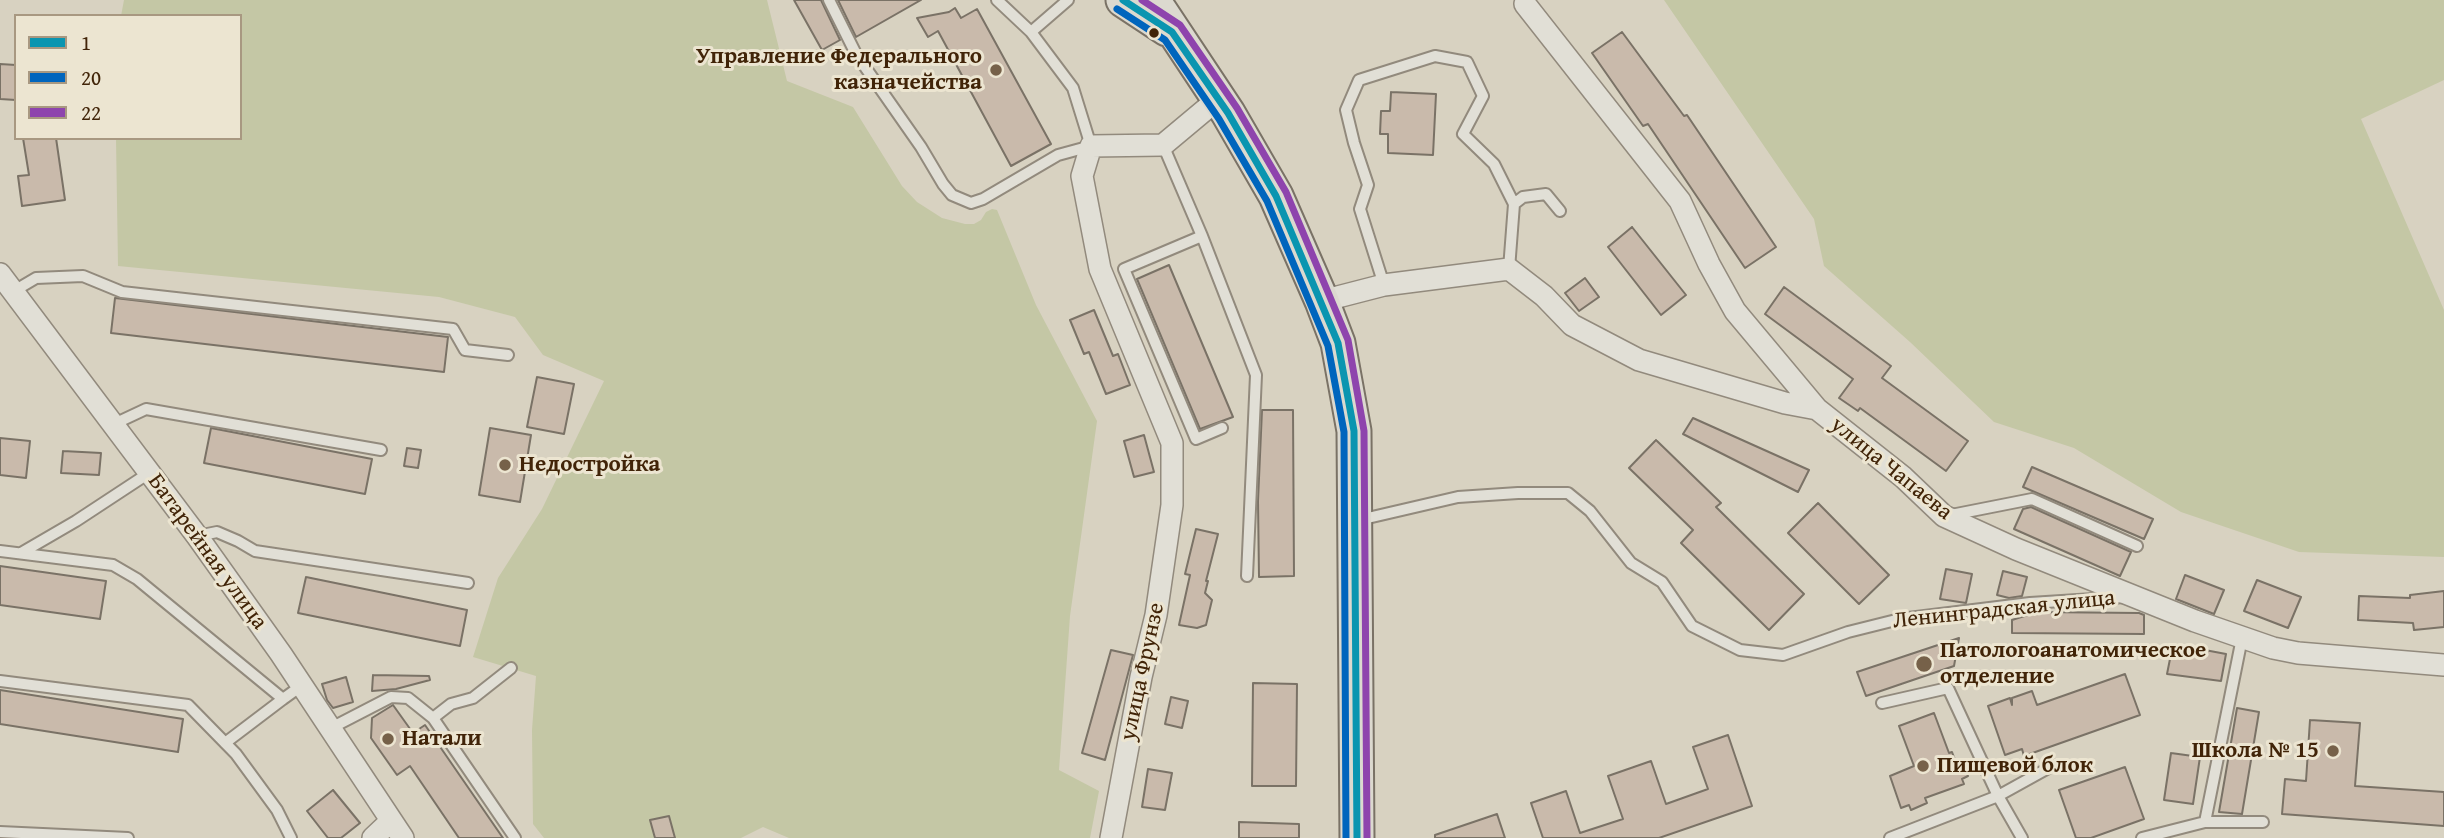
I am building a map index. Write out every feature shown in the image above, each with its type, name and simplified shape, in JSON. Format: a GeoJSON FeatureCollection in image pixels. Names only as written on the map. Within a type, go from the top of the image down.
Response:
{"type":"FeatureCollection","features":[{"type":"Feature","properties":{"kind":"main road"},"geometry":{"type":"LineString","coordinates":[[1123,0],[1172,32]]}},
{"type":"Feature","properties":{"kind":"main road"},"geometry":{"type":"LineString","coordinates":[[1153,0],[1250,149],[1276,196],[1338,343],[1354,431],[1357,838]]}},
{"type":"Feature","properties":{"kind":"street","name":"улица Чапаева"},"geometry":{"type":"LineString","coordinates":[[1525,4],[1680,201],[1709,264],[1735,311],[1817,409],[1903,477],[1944,516],[2016,549],[2242,638],[2298,653],[2444,665]]}},
{"type":"Feature","properties":{"kind":"street"},"geometry":{"type":"LineString","coordinates":[[1091,146],[1163,145],[1218,99]]}},
{"type":"Feature","properties":{"kind":"street","name":"улица Фрунзе"},"geometry":{"type":"LineString","coordinates":[[1091,146],[1082,176],[1100,269],[1172,443],[1172,505],[1156,615],[1135,704],[1111,838]]}},
{"type":"Feature","properties":{"kind":"street"},"geometry":{"type":"LineString","coordinates":[[1322,301],[1384,285],[1509,269],[1544,296],[1572,325],[1639,360],[1785,403],[1817,409]]}},
{"type":"Feature","properties":{"kind":"street","name":"Батарейная улица"},"geometry":{"type":"LineString","coordinates":[[0,274],[197,536],[331,728],[397,830]]}},
{"type":"Feature","properties":{"kind":"street"},"geometry":{"type":"LineString","coordinates":[[373,838],[397,830]]}},
{"type":"Feature","properties":{"kind":"lane"},"geometry":{"type":"LineString","coordinates":[[829,0],[856,54],[922,147],[943,184],[952,195],[971,202],[983,199],[1058,155],[1091,146],[1073,88],[1031,32],[997,0]]}},
{"type":"Feature","properties":{"kind":"lane"},"geometry":{"type":"LineString","coordinates":[[1031,32],[1068,0]]}},
{"type":"Feature","properties":{"kind":"lane"},"geometry":{"type":"LineString","coordinates":[[1384,285],[1360,209],[1368,186],[1346,110],[1359,80],[1435,56],[1467,62],[1483,96],[1463,134],[1494,164],[1514,204],[1509,269]]}},
{"type":"Feature","properties":{"kind":"lane"},"geometry":{"type":"LineString","coordinates":[[1163,145],[1256,375],[1247,576]]}},
{"type":"Feature","properties":{"kind":"lane"},"geometry":{"type":"LineString","coordinates":[[1514,204],[1523,197],[1546,194],[1560,211]]}},
{"type":"Feature","properties":{"kind":"lane"},"geometry":{"type":"LineString","coordinates":[[1202,236],[1124,269],[1196,439],[1222,428]]}},
{"type":"Feature","properties":{"kind":"lane"},"geometry":{"type":"LineString","coordinates":[[14,291],[36,278],[83,276],[122,292],[453,329],[465,350],[508,355]]}},
{"type":"Feature","properties":{"kind":"lane"},"geometry":{"type":"LineString","coordinates":[[114,424],[146,410],[381,450]]}},
{"type":"Feature","properties":{"kind":"lane"},"geometry":{"type":"LineString","coordinates":[[20,553],[76,521],[149,473]]}},
{"type":"Feature","properties":{"kind":"lane","name":"Ленинградская улица"},"geometry":{"type":"LineString","coordinates":[[1356,520],[1458,496],[1568,493],[1590,512],[1632,564],[1662,582],[1692,626],[1740,650],[1772,654],[1783,655],[1848,632],[1900,619],[2030,603],[2138,597]]}},
{"type":"Feature","properties":{"kind":"lane"},"geometry":{"type":"LineString","coordinates":[[1944,516],[2032,499],[2137,546]]}},
{"type":"Feature","properties":{"kind":"lane"},"geometry":{"type":"LineString","coordinates":[[197,536],[217,532],[254,551],[468,583]]}},
{"type":"Feature","properties":{"kind":"lane"},"geometry":{"type":"LineString","coordinates":[[0,551],[113,565],[136,579],[284,699]]}},
{"type":"Feature","properties":{"kind":"lane"},"geometry":{"type":"LineString","coordinates":[[2205,822],[2242,638]]}},
{"type":"Feature","properties":{"kind":"lane"},"geometry":{"type":"LineString","coordinates":[[433,718],[451,704],[474,698],[512,668]]}},
{"type":"Feature","properties":{"kind":"lane"},"geometry":{"type":"LineString","coordinates":[[0,681],[188,705],[236,754],[277,810],[291,838]]}},
{"type":"Feature","properties":{"kind":"lane"},"geometry":{"type":"LineString","coordinates":[[225,743],[302,686]]}},
{"type":"Feature","properties":{"kind":"lane"},"geometry":{"type":"LineString","coordinates":[[1882,703],[1948,688],[1998,796],[2022,838]]}},
{"type":"Feature","properties":{"kind":"lane"},"geometry":{"type":"LineString","coordinates":[[331,728],[391,696],[408,698],[433,718],[515,838]]}},
{"type":"Feature","properties":{"kind":"lane"},"geometry":{"type":"LineString","coordinates":[[1890,838],[1998,796],[2054,765]]}},
{"type":"Feature","properties":{"kind":"lane"},"geometry":{"type":"LineString","coordinates":[[2143,838],[2205,822],[2263,822]]}},
{"type":"Feature","properties":{"kind":"lane"},"geometry":{"type":"LineString","coordinates":[[0,832],[128,838]]}},
{"type":"Feature","properties":{"kind":"green space"},"geometry":{"type":"Polygon","coordinates":[[[124,0],[767,0],[787,81],[853,107],[902,186],[917,202],[942,218],[965,224],[974,224],[981,220],[986,212],[997,210],[1036,305],[1097,421],[1070,616],[1059,770],[1099,791],[1090,838],[789,838],[763,827],[741,838],[544,838],[533,824],[532,730],[536,676],[473,657],[498,578],[542,509],[604,381],[543,355],[515,317],[439,297],[118,266],[116,140],[242,140],[242,14],[121,14],[124,0]]]}},
{"type":"Feature","properties":{"kind":"green space"},"geometry":{"type":"Polygon","coordinates":[[[1664,0],[2444,0],[2444,80],[2361,119],[2444,310],[2444,557],[2299,552],[2181,512],[2074,448],[1994,422],[1910,342],[1824,266],[1814,219],[1664,0]]]}},
{"type":"Feature","properties":{"kind":"building"},"geometry":{"type":"Polygon","coordinates":[[[794,0],[821,0],[840,40],[822,50],[794,0]]]}},
{"type":"Feature","properties":{"kind":"building"},"geometry":{"type":"Polygon","coordinates":[[[838,0],[921,0],[856,37],[838,0]]]}},
{"type":"Feature","properties":{"kind":"building"},"geometry":{"type":"Polygon","coordinates":[[[955,8],[961,18],[977,9],[1051,144],[1011,166],[938,31],[928,37],[917,18],[949,12],[955,8]]]}},
{"type":"Feature","properties":{"kind":"building"},"geometry":{"type":"Polygon","coordinates":[[[1622,32],[1684,116],[1687,115],[1776,247],[1745,268],[1648,124],[1643,126],[1592,53],[1622,32]]]}},
{"type":"Feature","properties":{"kind":"building"},"geometry":{"type":"Polygon","coordinates":[[[0,64],[14,65],[14,100],[0,99],[0,64]]]}},
{"type":"Feature","properties":{"kind":"building"},"geometry":{"type":"Polygon","coordinates":[[[1391,92],[1436,94],[1433,155],[1388,153],[1388,134],[1380,134],[1381,111],[1390,111],[1391,92]]]}},
{"type":"Feature","properties":{"kind":"building"},"geometry":{"type":"Polygon","coordinates":[[[23,140],[56,140],[65,200],[22,206],[18,176],[29,175],[23,140]]]}},
{"type":"Feature","properties":{"kind":"building"},"geometry":{"type":"Polygon","coordinates":[[[1632,227],[1686,295],[1661,315],[1608,247],[1632,227]]]}},
{"type":"Feature","properties":{"kind":"building"},"geometry":{"type":"Polygon","coordinates":[[[1169,265],[1233,417],[1200,429],[1137,279],[1169,265]]]}},
{"type":"Feature","properties":{"kind":"building"},"geometry":{"type":"Polygon","coordinates":[[[1585,278],[1599,297],[1579,311],[1565,293],[1585,278]]]}},
{"type":"Feature","properties":{"kind":"building"},"geometry":{"type":"Polygon","coordinates":[[[1784,287],[1891,366],[1882,378],[1968,441],[1946,471],[1860,408],[1858,411],[1839,398],[1853,379],[1765,314],[1784,287]]]}},
{"type":"Feature","properties":{"kind":"building"},"geometry":{"type":"Polygon","coordinates":[[[115,298],[448,337],[444,372],[111,333],[115,298]]]}},
{"type":"Feature","properties":{"kind":"building"},"geometry":{"type":"Polygon","coordinates":[[[1094,310],[1113,356],[1118,354],[1130,385],[1106,394],[1089,352],[1084,354],[1070,320],[1094,310]]]}},
{"type":"Feature","properties":{"kind":"building"},"geometry":{"type":"Polygon","coordinates":[[[537,377],[574,384],[564,434],[527,427],[537,377]]]}},
{"type":"Feature","properties":{"kind":"building"},"geometry":{"type":"Polygon","coordinates":[[[1262,410],[1293,410],[1294,576],[1259,577],[1258,501],[1262,410]]]}},
{"type":"Feature","properties":{"kind":"building"},"geometry":{"type":"Polygon","coordinates":[[[1693,418],[1809,470],[1798,492],[1683,434],[1693,418]]]}},
{"type":"Feature","properties":{"kind":"building"},"geometry":{"type":"Polygon","coordinates":[[[211,428],[372,459],[365,494],[204,463],[211,428]]]}},
{"type":"Feature","properties":{"kind":"building","name":"Недостройка"},"geometry":{"type":"Polygon","coordinates":[[[490,428],[531,435],[520,502],[479,495],[490,428]]]}},
{"type":"Feature","properties":{"kind":"building"},"geometry":{"type":"Polygon","coordinates":[[[1144,435],[1154,472],[1134,477],[1124,441],[1144,435]]]}},
{"type":"Feature","properties":{"kind":"building"},"geometry":{"type":"Polygon","coordinates":[[[0,438],[30,441],[26,478],[0,475],[0,438]]]}},
{"type":"Feature","properties":{"kind":"building"},"geometry":{"type":"Polygon","coordinates":[[[1656,440],[1721,503],[1716,507],[1804,594],[1769,630],[1681,543],[1693,530],[1629,468],[1656,440]]]}},
{"type":"Feature","properties":{"kind":"building"},"geometry":{"type":"Polygon","coordinates":[[[407,448],[421,450],[418,468],[404,466],[407,448]]]}},
{"type":"Feature","properties":{"kind":"building"},"geometry":{"type":"Polygon","coordinates":[[[63,451],[101,453],[99,475],[61,473],[63,451]]]}},
{"type":"Feature","properties":{"kind":"building"},"geometry":{"type":"Polygon","coordinates":[[[2032,467],[2153,519],[2144,539],[2023,487],[2032,467]]]}},
{"type":"Feature","properties":{"kind":"building"},"geometry":{"type":"Polygon","coordinates":[[[1818,503],[1889,575],[1859,604],[1788,533],[1818,503]]]}},
{"type":"Feature","properties":{"kind":"building"},"geometry":{"type":"Polygon","coordinates":[[[2031,507],[2131,552],[2120,576],[2014,529],[2023,509],[2031,507]]]}},
{"type":"Feature","properties":{"kind":"building"},"geometry":{"type":"Polygon","coordinates":[[[1196,529],[1218,534],[1206,581],[1205,593],[1212,600],[1206,625],[1197,628],[1179,625],[1190,575],[1185,574],[1196,529]]]}},
{"type":"Feature","properties":{"kind":"building"},"geometry":{"type":"Polygon","coordinates":[[[0,566],[106,581],[100,619],[0,605],[0,566]]]}},
{"type":"Feature","properties":{"kind":"building"},"geometry":{"type":"Polygon","coordinates":[[[1946,569],[1972,574],[1966,603],[1940,599],[1946,569]]]}},
{"type":"Feature","properties":{"kind":"building"},"geometry":{"type":"Polygon","coordinates":[[[2003,571],[2027,577],[2022,596],[2009,598],[1997,595],[2003,571]]]}},
{"type":"Feature","properties":{"kind":"building"},"geometry":{"type":"Polygon","coordinates":[[[2185,575],[2224,590],[2214,614],[2176,599],[2185,575]]]}},
{"type":"Feature","properties":{"kind":"building"},"geometry":{"type":"Polygon","coordinates":[[[306,577],[467,610],[460,646],[298,613],[306,577]]]}},
{"type":"Feature","properties":{"kind":"building"},"geometry":{"type":"Polygon","coordinates":[[[2257,580],[2301,597],[2288,628],[2244,611],[2257,580]]]}},
{"type":"Feature","properties":{"kind":"building"},"geometry":{"type":"Polygon","coordinates":[[[2444,591],[2444,627],[2414,630],[2413,623],[2358,620],[2359,596],[2410,598],[2410,595],[2444,591]]]}},
{"type":"Feature","properties":{"kind":"building"},"geometry":{"type":"Polygon","coordinates":[[[2037,612],[2139,613],[2144,615],[2144,634],[2012,633],[2012,620],[2037,612]]]}},
{"type":"Feature","properties":{"kind":"building"},"geometry":{"type":"Polygon","coordinates":[[[1959,638],[1954,666],[1866,696],[1857,672],[1959,638]]]}},
{"type":"Feature","properties":{"kind":"building"},"geometry":{"type":"Polygon","coordinates":[[[2173,644],[2226,654],[2221,681],[2167,674],[2173,644]]]}},
{"type":"Feature","properties":{"kind":"building"},"geometry":{"type":"Polygon","coordinates":[[[1111,650],[1133,655],[1105,760],[1082,753],[1111,650]]]}},
{"type":"Feature","properties":{"kind":"building"},"geometry":{"type":"Polygon","coordinates":[[[2125,674],[2140,715],[2024,756],[2022,749],[2005,755],[1988,706],[2010,698],[2012,705],[2012,698],[2032,691],[2037,705],[2125,674]]]}},
{"type":"Feature","properties":{"kind":"building"},"geometry":{"type":"Polygon","coordinates":[[[373,675],[429,676],[430,680],[396,689],[372,691],[373,675]]]}},
{"type":"Feature","properties":{"kind":"building"},"geometry":{"type":"Polygon","coordinates":[[[346,677],[353,702],[333,708],[327,700],[322,684],[346,677]]]}},
{"type":"Feature","properties":{"kind":"building"},"geometry":{"type":"Polygon","coordinates":[[[1253,683],[1297,684],[1296,786],[1252,786],[1253,683]]]}},
{"type":"Feature","properties":{"kind":"building"},"geometry":{"type":"Polygon","coordinates":[[[0,690],[183,719],[178,752],[0,724],[0,690]]]}},
{"type":"Feature","properties":{"kind":"building"},"geometry":{"type":"Polygon","coordinates":[[[1171,697],[1188,701],[1182,728],[1165,724],[1171,697]]]}},
{"type":"Feature","properties":{"kind":"building"},"geometry":{"type":"Polygon","coordinates":[[[393,705],[413,733],[425,725],[503,838],[459,838],[410,766],[397,775],[371,738],[372,718],[393,705]]]}},
{"type":"Feature","properties":{"kind":"building"},"geometry":{"type":"Polygon","coordinates":[[[2237,708],[2259,712],[2242,814],[2219,812],[2237,708]]]}},
{"type":"Feature","properties":{"kind":"building"},"geometry":{"type":"Polygon","coordinates":[[[1934,713],[1949,753],[1952,752],[1957,765],[1963,763],[1968,776],[1962,779],[1964,784],[1925,798],[1927,803],[1911,810],[1909,805],[1901,808],[1890,776],[1914,766],[1899,726],[1934,713]]]}},
{"type":"Feature","properties":{"kind":"building","name":"Школа № 15"},"geometry":{"type":"Polygon","coordinates":[[[2310,720],[2360,723],[2355,786],[2444,792],[2444,826],[2282,814],[2285,779],[2306,781],[2310,720]]]}},
{"type":"Feature","properties":{"kind":"building"},"geometry":{"type":"Polygon","coordinates":[[[1728,735],[1752,806],[1659,838],[1543,838],[1531,803],[1566,791],[1580,833],[1623,819],[1608,776],[1651,761],[1666,804],[1708,789],[1693,747],[1728,735]]]}},
{"type":"Feature","properties":{"kind":"building"},"geometry":{"type":"Polygon","coordinates":[[[2171,753],[2200,757],[2193,804],[2164,800],[2171,753]]]}},
{"type":"Feature","properties":{"kind":"building"},"geometry":{"type":"Polygon","coordinates":[[[2125,767],[2144,819],[2091,838],[2076,838],[2059,790],[2125,767]]]}},
{"type":"Feature","properties":{"kind":"building"},"geometry":{"type":"Polygon","coordinates":[[[1148,769],[1172,773],[1165,810],[1142,807],[1148,769]]]}},
{"type":"Feature","properties":{"kind":"building"},"geometry":{"type":"Polygon","coordinates":[[[333,790],[360,823],[341,838],[328,838],[307,811],[333,790]]]}},
{"type":"Feature","properties":{"kind":"building"},"geometry":{"type":"Polygon","coordinates":[[[1497,814],[1505,838],[1435,838],[1435,835],[1497,814]]]}},
{"type":"Feature","properties":{"kind":"building"},"geometry":{"type":"Polygon","coordinates":[[[669,816],[675,838],[655,838],[650,820],[669,816]]]}},
{"type":"Feature","properties":{"kind":"building"},"geometry":{"type":"Polygon","coordinates":[[[1239,822],[1299,824],[1299,838],[1239,838],[1239,822]]]}},
{"type":"Feature","properties":{"kind":"transit line","name":"1"},"geometry":{"type":"LineString","coordinates":[[1123,0],[1172,32],[1228,113],[1276,196],[1338,343],[1354,431],[1357,838]]}},
{"type":"Feature","properties":{"kind":"transit line","name":"22"},"geometry":{"type":"LineString","coordinates":[[1142,0],[1180,25],[1237,108],[1286,192],[1348,340],[1364,431],[1367,838]]}},
{"type":"Feature","properties":{"kind":"transit line","name":"20"},"geometry":{"type":"LineString","coordinates":[[1117,9],[1165,40],[1219,119],[1267,201],[1328,346],[1344,432],[1346,838]]}},
{"type":"Feature","properties":{"kind":"place","name":"Управление Федерального казначейства"},"geometry":{"type":"Point","coordinates":[996,70]}},
{"type":"Feature","properties":{"kind":"place","name":"Недостройка"},"geometry":{"type":"Point","coordinates":[505,465]}},
{"type":"Feature","properties":{"kind":"place","name":"Патологоанатомическое отделение"},"geometry":{"type":"Point","coordinates":[1924,664]}},
{"type":"Feature","properties":{"kind":"place","name":"Натали"},"geometry":{"type":"Point","coordinates":[388,739]}},
{"type":"Feature","properties":{"kind":"place","name":"Школа № 15"},"geometry":{"type":"Point","coordinates":[2333,751]}},
{"type":"Feature","properties":{"kind":"place","name":"Пищевой блок"},"geometry":{"type":"Point","coordinates":[1923,766]}}]}
